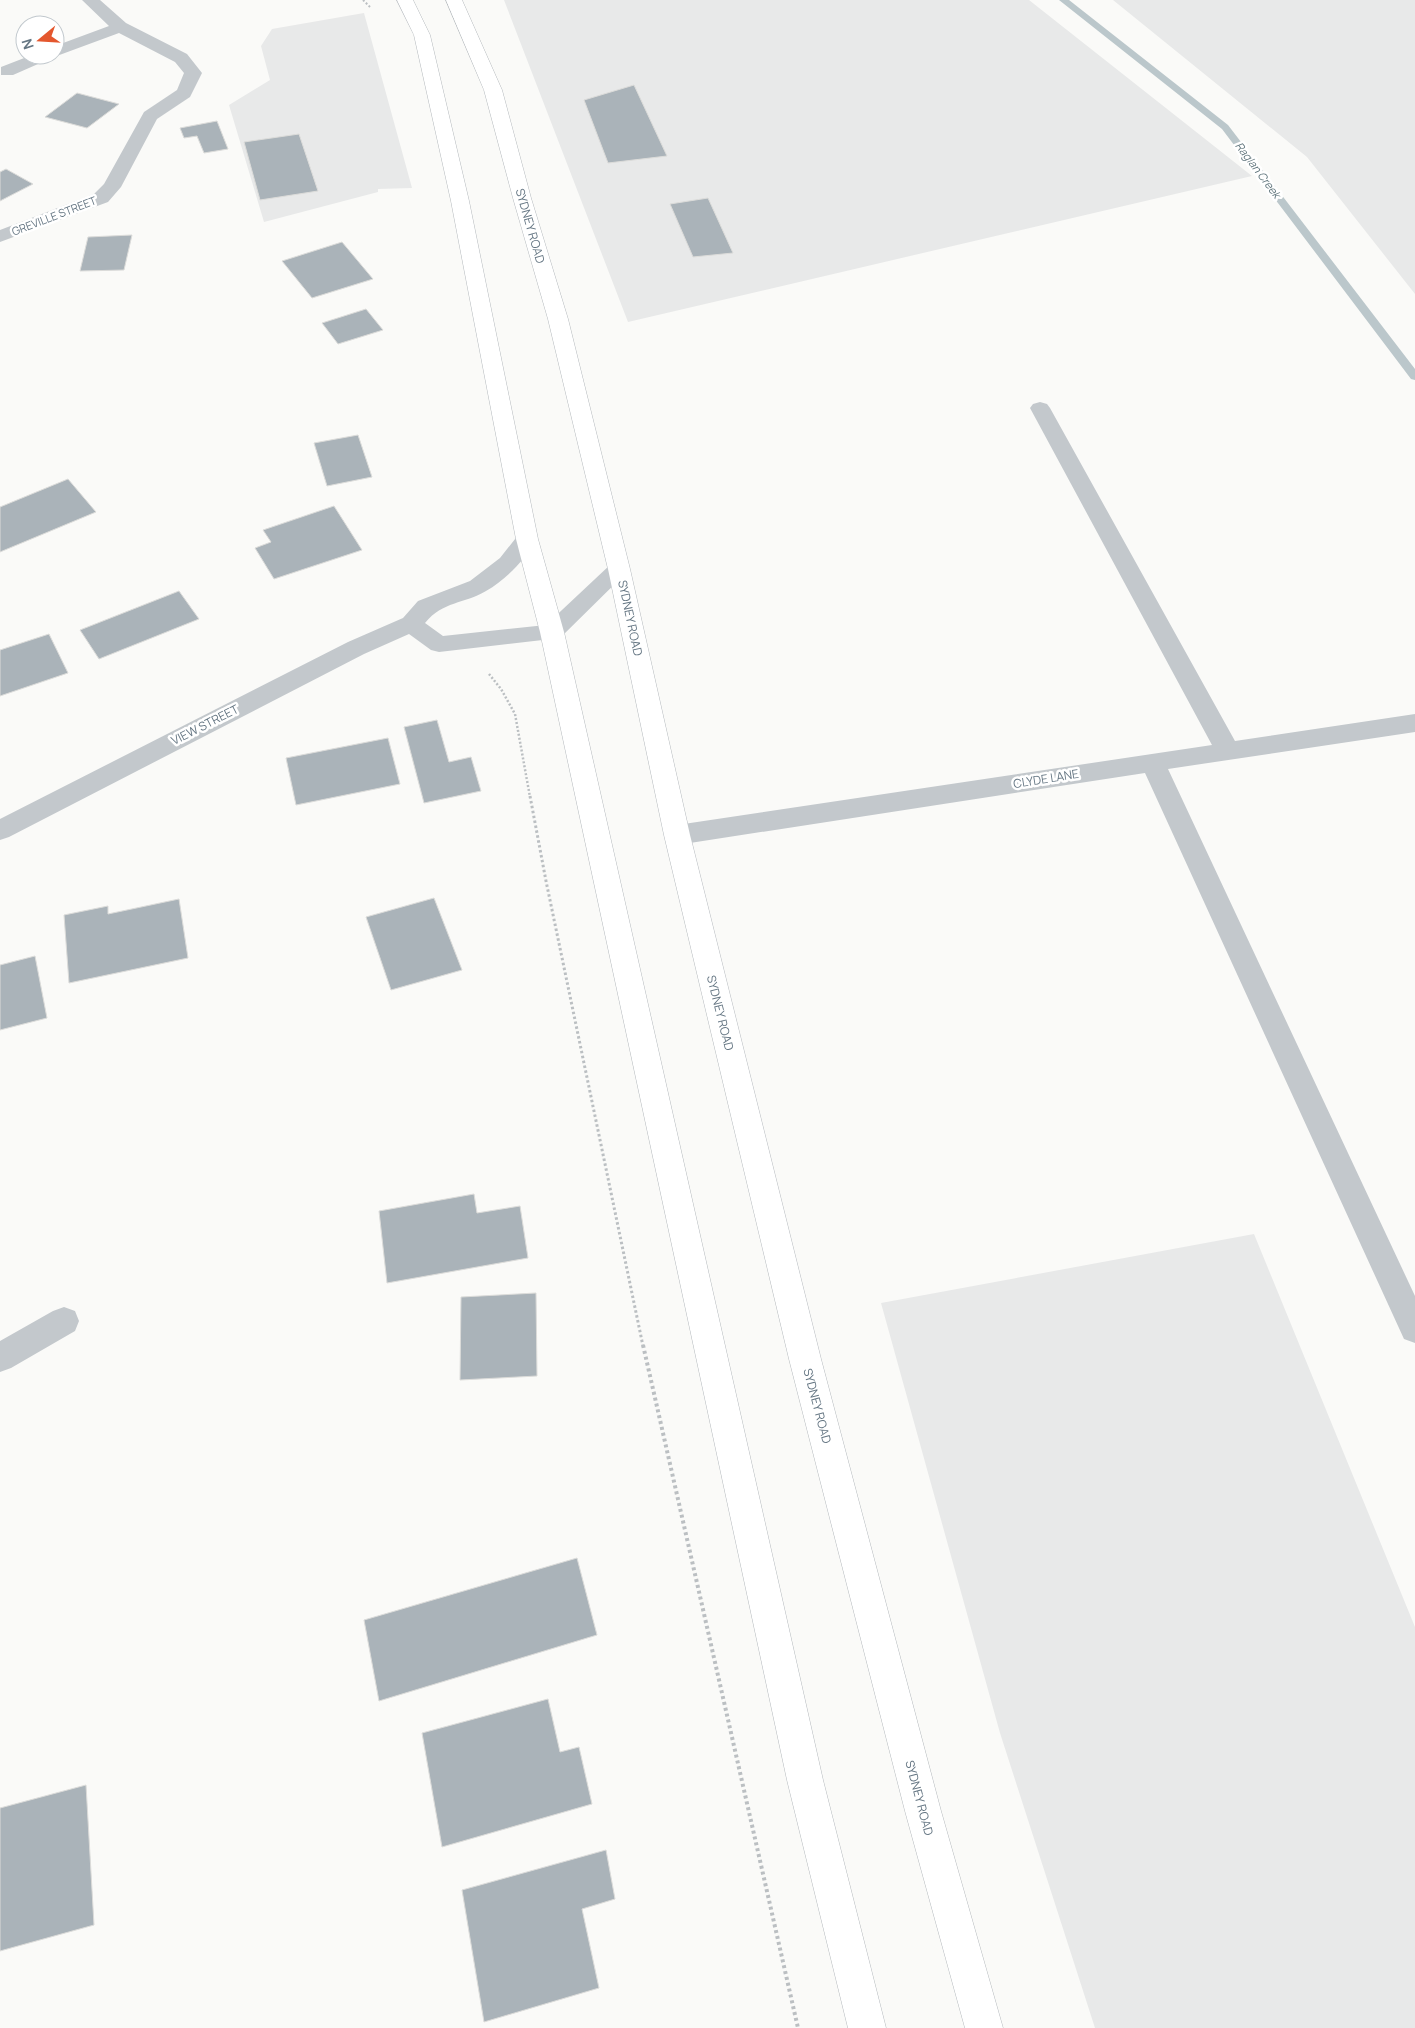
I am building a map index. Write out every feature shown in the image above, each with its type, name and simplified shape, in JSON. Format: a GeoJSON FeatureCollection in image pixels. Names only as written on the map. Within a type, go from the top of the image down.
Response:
{"type":"FeatureCollection","features":[{"type":"Feature","properties":{"kind":"highway"},"geometry":{"type":"LineString","coordinates":[[405,0],[422,35],[460,200],[527,539],[552,632],[805,1780],[867,2028]]}},
{"type":"Feature","properties":{"kind":"highway","name":"SYDNEY ROAD"},"geometry":{"type":"LineString","coordinates":[[454,0],[494,90],[522,198],[558,319],[620,569],[677,835],[805,1359],[923,1811],[984,2028]]}},
{"type":"Feature","properties":{"kind":"street","name":"GREVILLE STREET"},"geometry":{"type":"LineString","coordinates":[[0,236],[101,198],[112,186],[150,116],[184,93],[193,73],[181,58],[120,27],[90,0]]}},
{"type":"Feature","properties":{"kind":"street"},"geometry":{"type":"LineString","coordinates":[[65,48],[120,27]]}},
{"type":"Feature","properties":{"kind":"street"},"geometry":{"type":"LineString","coordinates":[[7,71],[22,65]]}},
{"type":"Feature","properties":{"kind":"street"},"geometry":{"type":"LineString","coordinates":[[1040,408],[1228,752]]}},
{"type":"Feature","properties":{"kind":"street","name":"VIEW STREET"},"geometry":{"type":"LineString","coordinates":[[0,830],[356,648],[412,624],[426,606],[462,594],[492,576],[508,563],[527,539]]}},
{"type":"Feature","properties":{"kind":"street"},"geometry":{"type":"LineString","coordinates":[[412,624],[439,644],[552,632],[620,569]]}},
{"type":"Feature","properties":{"kind":"street","name":"CLYDE LANE"},"geometry":{"type":"LineString","coordinates":[[677,835],[1404,725]]}},
{"type":"Feature","properties":{"kind":"street"},"geometry":{"type":"LineString","coordinates":[[1152,763],[1415,1329]]}},
{"type":"Feature","properties":{"kind":"street"},"geometry":{"type":"LineString","coordinates":[[0,1358],[64,1321]]}},
{"type":"Feature","properties":{"kind":"path"},"geometry":{"type":"LineString","coordinates":[[489,675],[501,689],[515,714],[546,881],[658,1422],[798,2028]]}},
{"type":"Feature","properties":{"kind":"shaded area"},"geometry":{"type":"Polygon","coordinates":[[[504,0],[1029,0],[1252,176],[628,322],[504,0]]]}},
{"type":"Feature","properties":{"kind":"shaded area"},"geometry":{"type":"Polygon","coordinates":[[[1113,0],[1415,0],[1415,294],[1307,157],[1113,0]]]}},
{"type":"Feature","properties":{"kind":"shaded area"},"geometry":{"type":"Polygon","coordinates":[[[364,13],[412,188],[378,189],[378,192],[264,222],[229,105],[270,80],[261,46],[272,29],[364,13]]]}},
{"type":"Feature","properties":{"kind":"shaded area"},"geometry":{"type":"Polygon","coordinates":[[[1254,1234],[1415,1627],[1415,2028],[1095,2028],[1000,1733],[881,1303],[1254,1234]]]}},
{"type":"Feature","properties":{"kind":"building"},"geometry":{"type":"Polygon","coordinates":[[[634,85],[667,156],[608,163],[584,100],[634,85]]]}},
{"type":"Feature","properties":{"kind":"building"},"geometry":{"type":"Polygon","coordinates":[[[77,93],[119,104],[87,128],[45,117],[77,93]]]}},
{"type":"Feature","properties":{"kind":"building"},"geometry":{"type":"Polygon","coordinates":[[[217,121],[228,149],[204,153],[197,136],[184,138],[180,128],[217,121]]]}},
{"type":"Feature","properties":{"kind":"building"},"geometry":{"type":"Polygon","coordinates":[[[299,134],[318,191],[260,200],[244,142],[299,134]]]}},
{"type":"Feature","properties":{"kind":"building"},"geometry":{"type":"Polygon","coordinates":[[[6,169],[33,184],[0,201],[0,172],[6,169]]]}},
{"type":"Feature","properties":{"kind":"building"},"geometry":{"type":"Polygon","coordinates":[[[708,198],[733,253],[693,257],[670,204],[708,198]]]}},
{"type":"Feature","properties":{"kind":"building"},"geometry":{"type":"Polygon","coordinates":[[[132,235],[124,270],[80,271],[88,237],[132,235]]]}},
{"type":"Feature","properties":{"kind":"building"},"geometry":{"type":"Polygon","coordinates":[[[342,242],[373,279],[312,298],[282,261],[342,242]]]}},
{"type":"Feature","properties":{"kind":"building"},"geometry":{"type":"Polygon","coordinates":[[[366,309],[383,330],[338,344],[322,323],[366,309]]]}},
{"type":"Feature","properties":{"kind":"building"},"geometry":{"type":"Polygon","coordinates":[[[358,435],[372,477],[327,486],[314,443],[358,435]]]}},
{"type":"Feature","properties":{"kind":"building"},"geometry":{"type":"Polygon","coordinates":[[[68,479],[96,512],[0,552],[0,507],[68,479]]]}},
{"type":"Feature","properties":{"kind":"building"},"geometry":{"type":"Polygon","coordinates":[[[334,506],[362,550],[274,579],[255,548],[271,542],[263,530],[334,506]]]}},
{"type":"Feature","properties":{"kind":"building"},"geometry":{"type":"Polygon","coordinates":[[[179,591],[199,619],[99,659],[80,630],[179,591]]]}},
{"type":"Feature","properties":{"kind":"building"},"geometry":{"type":"Polygon","coordinates":[[[49,634],[68,673],[0,696],[0,650],[49,634]]]}},
{"type":"Feature","properties":{"kind":"building"},"geometry":{"type":"Polygon","coordinates":[[[437,720],[449,762],[471,757],[481,791],[424,803],[404,727],[437,720]]]}},
{"type":"Feature","properties":{"kind":"building"},"geometry":{"type":"Polygon","coordinates":[[[388,738],[400,784],[296,805],[286,758],[388,738]]]}},
{"type":"Feature","properties":{"kind":"building"},"geometry":{"type":"Polygon","coordinates":[[[434,898],[462,970],[391,990],[366,917],[434,898]]]}},
{"type":"Feature","properties":{"kind":"building"},"geometry":{"type":"Polygon","coordinates":[[[179,899],[188,958],[69,983],[64,915],[108,906],[108,914],[179,899]]]}},
{"type":"Feature","properties":{"kind":"building"},"geometry":{"type":"Polygon","coordinates":[[[35,956],[47,1018],[0,1030],[0,965],[35,956]]]}},
{"type":"Feature","properties":{"kind":"building"},"geometry":{"type":"Polygon","coordinates":[[[474,1194],[477,1213],[520,1206],[528,1258],[387,1283],[379,1211],[474,1194]]]}},
{"type":"Feature","properties":{"kind":"building"},"geometry":{"type":"Polygon","coordinates":[[[536,1293],[537,1376],[460,1380],[461,1297],[536,1293]]]}},
{"type":"Feature","properties":{"kind":"building"},"geometry":{"type":"Polygon","coordinates":[[[577,1558],[597,1635],[379,1701],[364,1620],[577,1558]]]}},
{"type":"Feature","properties":{"kind":"building"},"geometry":{"type":"Polygon","coordinates":[[[548,1699],[560,1752],[579,1747],[592,1804],[442,1847],[422,1733],[548,1699]]]}},
{"type":"Feature","properties":{"kind":"building"},"geometry":{"type":"Polygon","coordinates":[[[86,1785],[94,1925],[0,1951],[0,1808],[86,1785]]]}},
{"type":"Feature","properties":{"kind":"building"},"geometry":{"type":"Polygon","coordinates":[[[606,1850],[615,1899],[582,1909],[599,1988],[484,2022],[462,1890],[606,1850]]]}},
{"type":"Feature","properties":{"kind":"waterway","name":"Raglan Creek"},"geometry":{"type":"LineString","coordinates":[[1063,0],[1225,127],[1415,377]]}}]}
